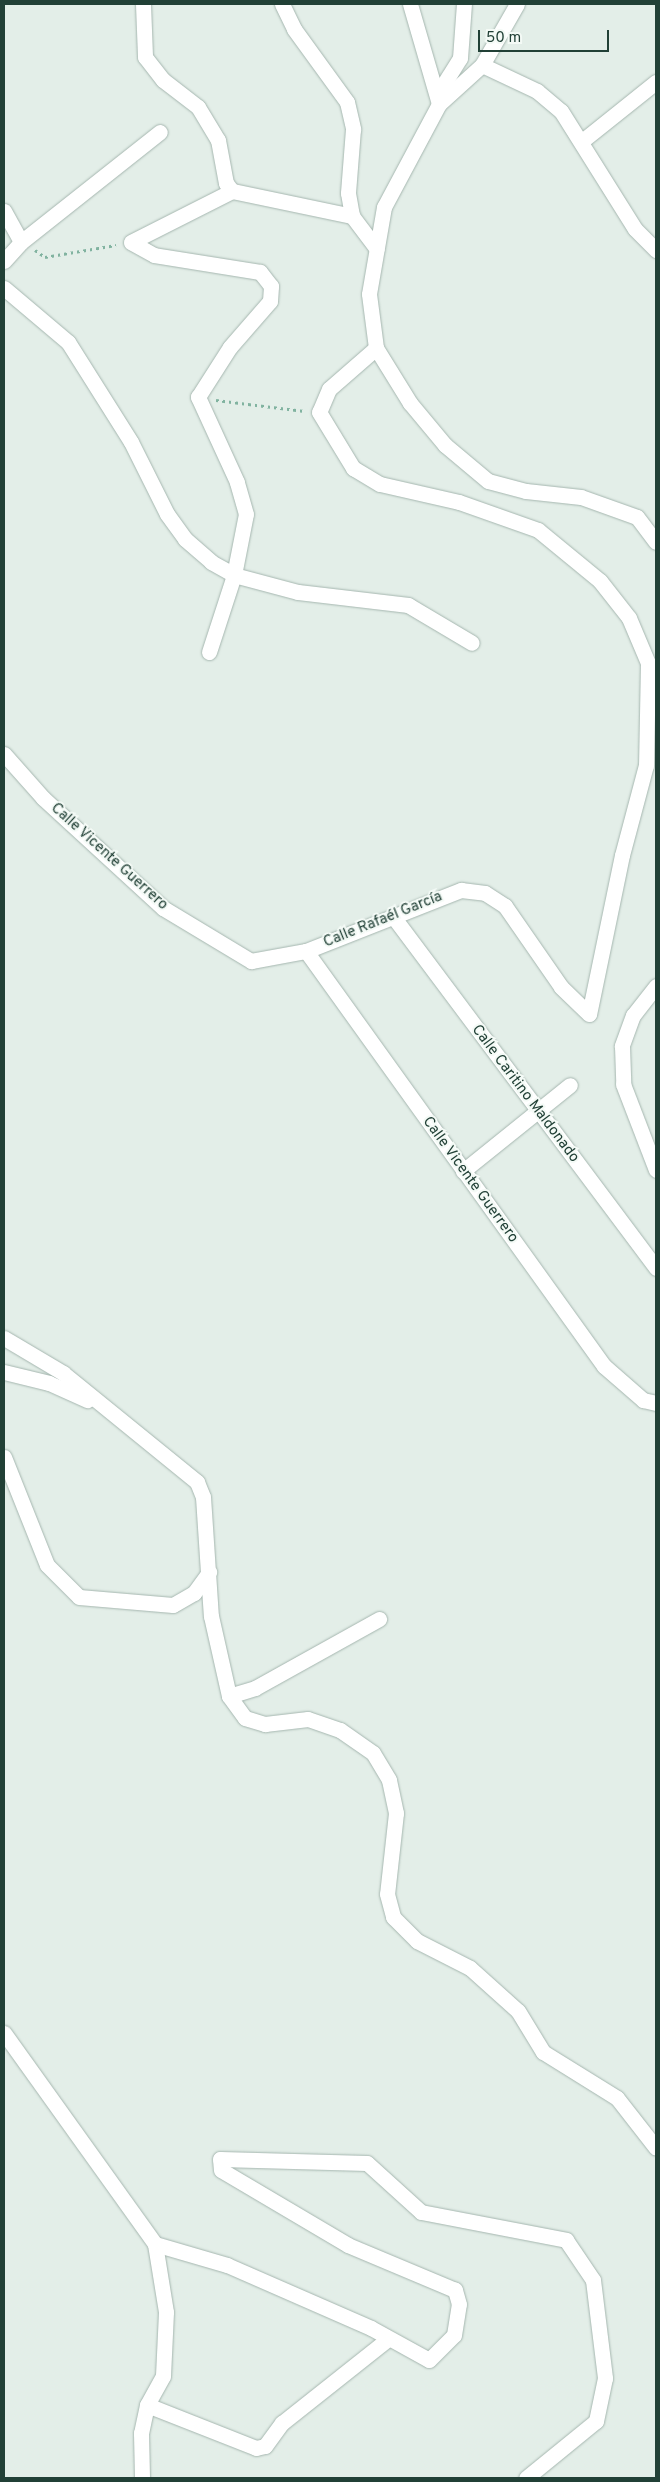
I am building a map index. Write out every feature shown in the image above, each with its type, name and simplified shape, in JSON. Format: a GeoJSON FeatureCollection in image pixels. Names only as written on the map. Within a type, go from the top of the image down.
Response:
{"type":"FeatureCollection","features":[{"type":"Feature","properties":{"kind":"street"},"geometry":{"type":"LineString","coordinates":[[144,4],[145,57],[163,80],[198,106],[218,140],[232,191]]}},
{"type":"Feature","properties":{"kind":"street"},"geometry":{"type":"LineString","coordinates":[[282,4],[294,28],[347,102],[353,129],[348,193],[352,216],[377,249]]}},
{"type":"Feature","properties":{"kind":"street"},"geometry":{"type":"LineString","coordinates":[[410,4],[438,98]]}},
{"type":"Feature","properties":{"kind":"street"},"geometry":{"type":"LineString","coordinates":[[464,4],[460,58],[384,207],[369,294],[376,348],[410,403],[444,445],[488,481],[526,491],[581,497],[636,517],[656,542]]}},
{"type":"Feature","properties":{"kind":"street"},"geometry":{"type":"LineString","coordinates":[[438,98],[482,65],[517,4]]}},
{"type":"Feature","properties":{"kind":"street"},"geometry":{"type":"LineString","coordinates":[[482,65],[537,92],[561,112],[582,141],[635,230],[656,250]]}},
{"type":"Feature","properties":{"kind":"street"},"geometry":{"type":"LineString","coordinates":[[582,141],[656,82]]}},
{"type":"Feature","properties":{"kind":"street"},"geometry":{"type":"LineString","coordinates":[[4,262],[21,242],[160,132]]}},
{"type":"Feature","properties":{"kind":"street"},"geometry":{"type":"LineString","coordinates":[[131,242],[232,191],[352,216]]}},
{"type":"Feature","properties":{"kind":"street"},"geometry":{"type":"LineString","coordinates":[[4,211],[21,242]]}},
{"type":"Feature","properties":{"kind":"street"},"geometry":{"type":"LineString","coordinates":[[131,242],[154,255],[260,272],[271,286],[270,300],[230,347],[198,397],[238,482],[246,514],[234,575],[209,652]]}},
{"type":"Feature","properties":{"kind":"street"},"geometry":{"type":"LineString","coordinates":[[4,288],[68,342],[185,539],[234,575],[298,592],[408,605],[472,642]]}},
{"type":"Feature","properties":{"kind":"street"},"geometry":{"type":"LineString","coordinates":[[319,412],[329,389],[376,348]]}},
{"type":"Feature","properties":{"kind":"street","name":"Calle Rafaél García"},"geometry":{"type":"LineString","coordinates":[[251,961],[306,950],[395,919],[429,900],[461,890],[485,892],[506,906],[561,987],[589,1014],[622,854],[646,765],[648,663],[629,618],[600,581],[561,546],[538,530],[459,502],[380,484],[353,468],[319,412]]}},
{"type":"Feature","properties":{"kind":"street","name":"Calle Vicente Guerrero"},"geometry":{"type":"LineString","coordinates":[[4,754],[43,798],[163,908],[251,961]]}},
{"type":"Feature","properties":{"kind":"street","name":"Calle Caritino Maldonado"},"geometry":{"type":"LineString","coordinates":[[395,919],[656,1268]]}},
{"type":"Feature","properties":{"kind":"street","name":"Calle Vicente Guerrero"},"geometry":{"type":"LineString","coordinates":[[306,950],[604,1366],[650,1402]]}},
{"type":"Feature","properties":{"kind":"street"},"geometry":{"type":"LineString","coordinates":[[656,986],[633,1015],[622,1046],[624,1084],[656,1170]]}},
{"type":"Feature","properties":{"kind":"street"},"geometry":{"type":"LineString","coordinates":[[463,1171],[570,1085]]}},
{"type":"Feature","properties":{"kind":"street"},"geometry":{"type":"LineString","coordinates":[[4,1338],[63,1372],[101,1407],[197,1482],[203,1497],[211,1616],[229,1696],[245,1718],[265,1724],[308,1719],[340,1730],[373,1753],[389,1780],[396,1812],[387,1894],[393,1917],[417,1941],[470,1968],[518,2011],[543,2052],[617,2098],[656,2148]]}},
{"type":"Feature","properties":{"kind":"street"},"geometry":{"type":"LineString","coordinates":[[4,1372],[49,1383],[101,1407]]}},
{"type":"Feature","properties":{"kind":"street"},"geometry":{"type":"LineString","coordinates":[[4,1457],[47,1565],[79,1597],[173,1606],[194,1593],[208,1572]]}},
{"type":"Feature","properties":{"kind":"street"},"geometry":{"type":"LineString","coordinates":[[229,1696],[255,1688],[379,1618]]}},
{"type":"Feature","properties":{"kind":"street"},"geometry":{"type":"LineString","coordinates":[[4,2033],[155,2244],[166,2312],[163,2376],[147,2405],[141,2433],[142,2478]]}},
{"type":"Feature","properties":{"kind":"street"},"geometry":{"type":"LineString","coordinates":[[155,2244],[228,2265],[429,2360],[454,2336],[459,2304],[455,2290],[348,2245],[221,2170],[220,2160],[230,2156],[367,2163],[421,2212],[566,2240],[593,2280],[605,2378],[596,2421],[526,2478]]}},
{"type":"Feature","properties":{"kind":"street"},"geometry":{"type":"LineString","coordinates":[[147,2405],[256,2448],[265,2446],[282,2422],[388,2339]]}},
{"type":"Feature","properties":{"kind":"path"},"geometry":{"type":"LineString","coordinates":[[21,242],[46,257],[131,242]]}},
{"type":"Feature","properties":{"kind":"path"},"geometry":{"type":"LineString","coordinates":[[198,397],[319,412]]}}]}
